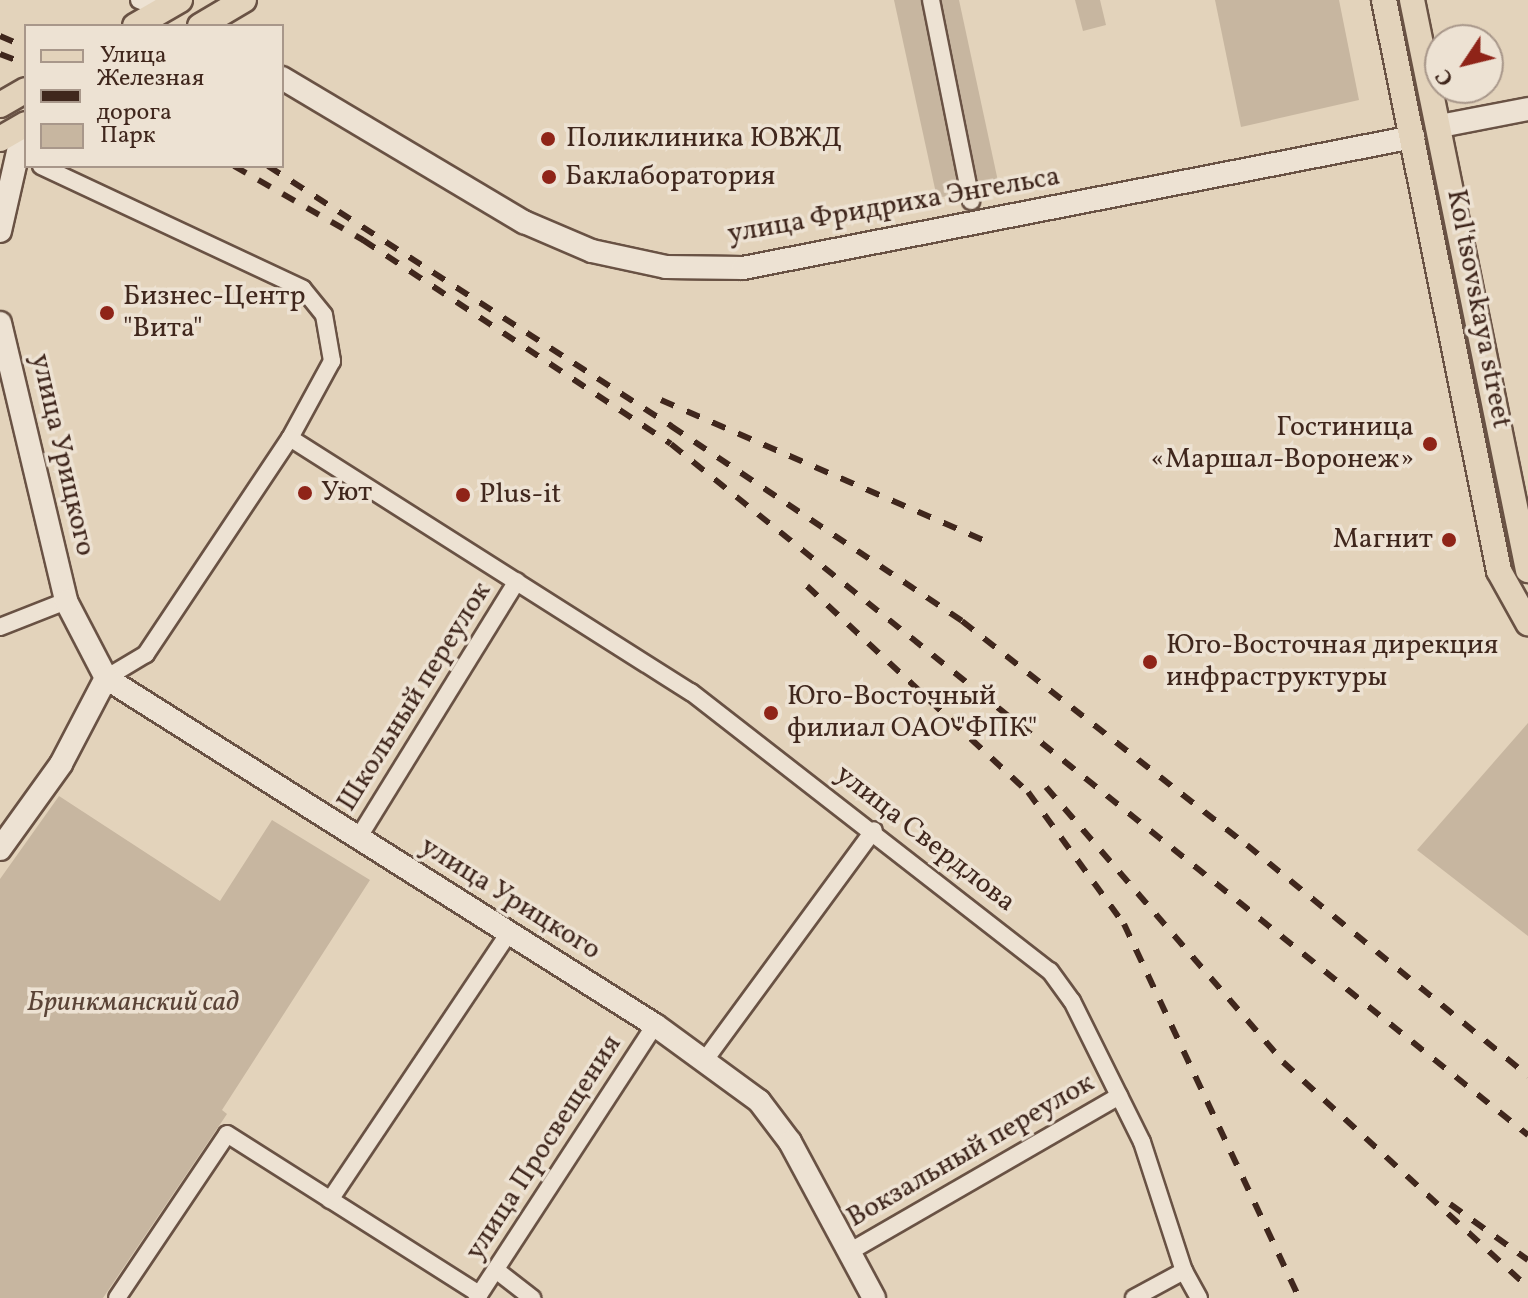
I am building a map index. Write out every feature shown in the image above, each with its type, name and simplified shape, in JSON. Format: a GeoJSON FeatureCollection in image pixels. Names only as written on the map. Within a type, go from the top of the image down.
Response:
{"type":"FeatureCollection","features":[{"type":"Feature","properties":{"kind":"main road"},"geometry":{"type":"LineString","coordinates":[[203,24],[244,0]]}},
{"type":"Feature","properties":{"kind":"main road","name":"Kol'tsovskaya street"},"geometry":{"type":"LineString","coordinates":[[1384,0],[1499,571],[1528,623]]}},
{"type":"Feature","properties":{"kind":"main road","name":"Kol'tsovskaya street"},"geometry":{"type":"LineString","coordinates":[[1412,0],[1528,570]]}},
{"type":"Feature","properties":{"kind":"main road"},"geometry":{"type":"LineString","coordinates":[[139,24],[172,5]]}},
{"type":"Feature","properties":{"kind":"main road","name":"улица Фридриха Энгельса"},"geometry":{"type":"LineString","coordinates":[[284,79],[524,222],[592,251],[666,267],[743,268],[1413,137]]}},
{"type":"Feature","properties":{"kind":"main road"},"geometry":{"type":"LineString","coordinates":[[0,105],[24,91]]}},
{"type":"Feature","properties":{"kind":"main road"},"geometry":{"type":"LineString","coordinates":[[1413,137],[1440,126],[1528,109]]}},
{"type":"Feature","properties":{"kind":"main road"},"geometry":{"type":"LineString","coordinates":[[0,139],[24,125]]}},
{"type":"Feature","properties":{"kind":"main road"},"geometry":{"type":"LineString","coordinates":[[0,231],[5,192],[23,158]]}},
{"type":"Feature","properties":{"kind":"main road","name":"улица Урицкого"},"geometry":{"type":"LineString","coordinates":[[0,323],[66,601],[106,678],[357,840],[655,1025],[759,1101],[775,1122],[874,1298]]}},
{"type":"Feature","properties":{"kind":"main road"},"geometry":{"type":"LineString","coordinates":[[0,849],[61,764],[106,678]]}},
{"type":"Feature","properties":{"kind":"street"},"geometry":{"type":"LineString","coordinates":[[139,0],[172,5]]}},
{"type":"Feature","properties":{"kind":"street"},"geometry":{"type":"LineString","coordinates":[[931,0],[971,201]]}},
{"type":"Feature","properties":{"kind":"street"},"geometry":{"type":"LineString","coordinates":[[45,168],[303,289],[324,315],[332,361],[290,438],[146,654],[106,678]]}},
{"type":"Feature","properties":{"kind":"street","name":"улица Свердлова"},"geometry":{"type":"LineString","coordinates":[[290,438],[691,692],[874,830],[1050,971],[1072,1001],[1142,1142],[1184,1271],[1199,1298]]}},
{"type":"Feature","properties":{"kind":"street","name":"Школьный переулок"},"geometry":{"type":"LineString","coordinates":[[357,840],[517,581]]}},
{"type":"Feature","properties":{"kind":"street","name":"улица Урицкого"},"geometry":{"type":"LineString","coordinates":[[0,627],[66,601]]}},
{"type":"Feature","properties":{"kind":"street"},"geometry":{"type":"LineString","coordinates":[[705,1060],[874,830]]}},
{"type":"Feature","properties":{"kind":"street"},"geometry":{"type":"LineString","coordinates":[[330,1200],[509,933]]}},
{"type":"Feature","properties":{"kind":"street","name":"улица Просвещения"},"geometry":{"type":"LineString","coordinates":[[478,1296],[655,1025]]}},
{"type":"Feature","properties":{"kind":"street","name":"Вокзальный переулок"},"geometry":{"type":"LineString","coordinates":[[849,1252],[1119,1096]]}},
{"type":"Feature","properties":{"kind":"street"},"geometry":{"type":"LineString","coordinates":[[117,1298],[227,1134],[478,1296]]}},
{"type":"Feature","properties":{"kind":"street"},"geometry":{"type":"LineString","coordinates":[[496,1270],[532,1298]]}},
{"type":"Feature","properties":{"kind":"street"},"geometry":{"type":"LineString","coordinates":[[1134,1298],[1184,1271]]}},
{"type":"Feature","properties":{"kind":"green space"},"geometry":{"type":"Polygon","coordinates":[[[894,0],[959,0],[999,186],[937,198],[894,0]]]}},
{"type":"Feature","properties":{"kind":"green space"},"geometry":{"type":"Polygon","coordinates":[[[1075,0],[1100,0],[1106,25],[1083,31],[1075,0]]]}},
{"type":"Feature","properties":{"kind":"green space"},"geometry":{"type":"Polygon","coordinates":[[[1215,0],[1339,0],[1359,100],[1241,127],[1215,0]]]}},
{"type":"Feature","properties":{"kind":"green space"},"geometry":{"type":"Polygon","coordinates":[[[1528,723],[1528,936],[1417,850],[1528,723]]]}},
{"type":"Feature","properties":{"kind":"green space","name":"Бринкманский сад"},"geometry":{"type":"Polygon","coordinates":[[[59,796],[220,901],[272,820],[370,880],[222,1110],[227,1114],[103,1298],[0,1298],[0,879],[59,796]]]}},
{"type":"Feature","properties":{"kind":"railway"},"geometry":{"type":"LineString","coordinates":[[0,36],[24,46]]}},
{"type":"Feature","properties":{"kind":"railway"},"geometry":{"type":"LineString","coordinates":[[0,54],[24,63]]}},
{"type":"Feature","properties":{"kind":"railway"},"geometry":{"type":"LineString","coordinates":[[237,168],[363,240],[671,444],[1528,1135]]}},
{"type":"Feature","properties":{"kind":"railway"},"geometry":{"type":"LineString","coordinates":[[271,168],[671,426],[962,621],[1247,845],[1528,1076]]}},
{"type":"Feature","properties":{"kind":"railway"},"geometry":{"type":"LineString","coordinates":[[661,400],[994,545]]}},
{"type":"Feature","properties":{"kind":"railway"},"geometry":{"type":"LineString","coordinates":[[807,586],[1028,792],[1124,924],[1299,1298]]}},
{"type":"Feature","properties":{"kind":"railway"},"geometry":{"type":"LineString","coordinates":[[1046,787],[1283,1062],[1528,1287]]}},
{"type":"Feature","properties":{"kind":"railway"},"geometry":{"type":"LineString","coordinates":[[1450,1204],[1528,1260]]}},
{"type":"Feature","properties":{"kind":"place","name":"Поликлиника ЮВЖД"},"geometry":{"type":"Point","coordinates":[548,139]}},
{"type":"Feature","properties":{"kind":"place","name":"Баклаборатория"},"geometry":{"type":"Point","coordinates":[549,177]}},
{"type":"Feature","properties":{"kind":"place","name":"Бизнес-Центр \"Вита\""},"geometry":{"type":"Point","coordinates":[107,313]}},
{"type":"Feature","properties":{"kind":"place","name":"Гостиница «Маршал-Воронеж»"},"geometry":{"type":"Point","coordinates":[1430,444]}},
{"type":"Feature","properties":{"kind":"place","name":"Уют"},"geometry":{"type":"Point","coordinates":[305,493]}},
{"type":"Feature","properties":{"kind":"place","name":"Plus-it"},"geometry":{"type":"Point","coordinates":[463,495]}},
{"type":"Feature","properties":{"kind":"place","name":"Магнит"},"geometry":{"type":"Point","coordinates":[1449,540]}},
{"type":"Feature","properties":{"kind":"place","name":"Юго-Восточная дирекция инфраструктуры"},"geometry":{"type":"Point","coordinates":[1150,662]}},
{"type":"Feature","properties":{"kind":"place","name":"Юго-Восточный филиал ОАО \"ФПК\""},"geometry":{"type":"Point","coordinates":[771,713]}}]}
